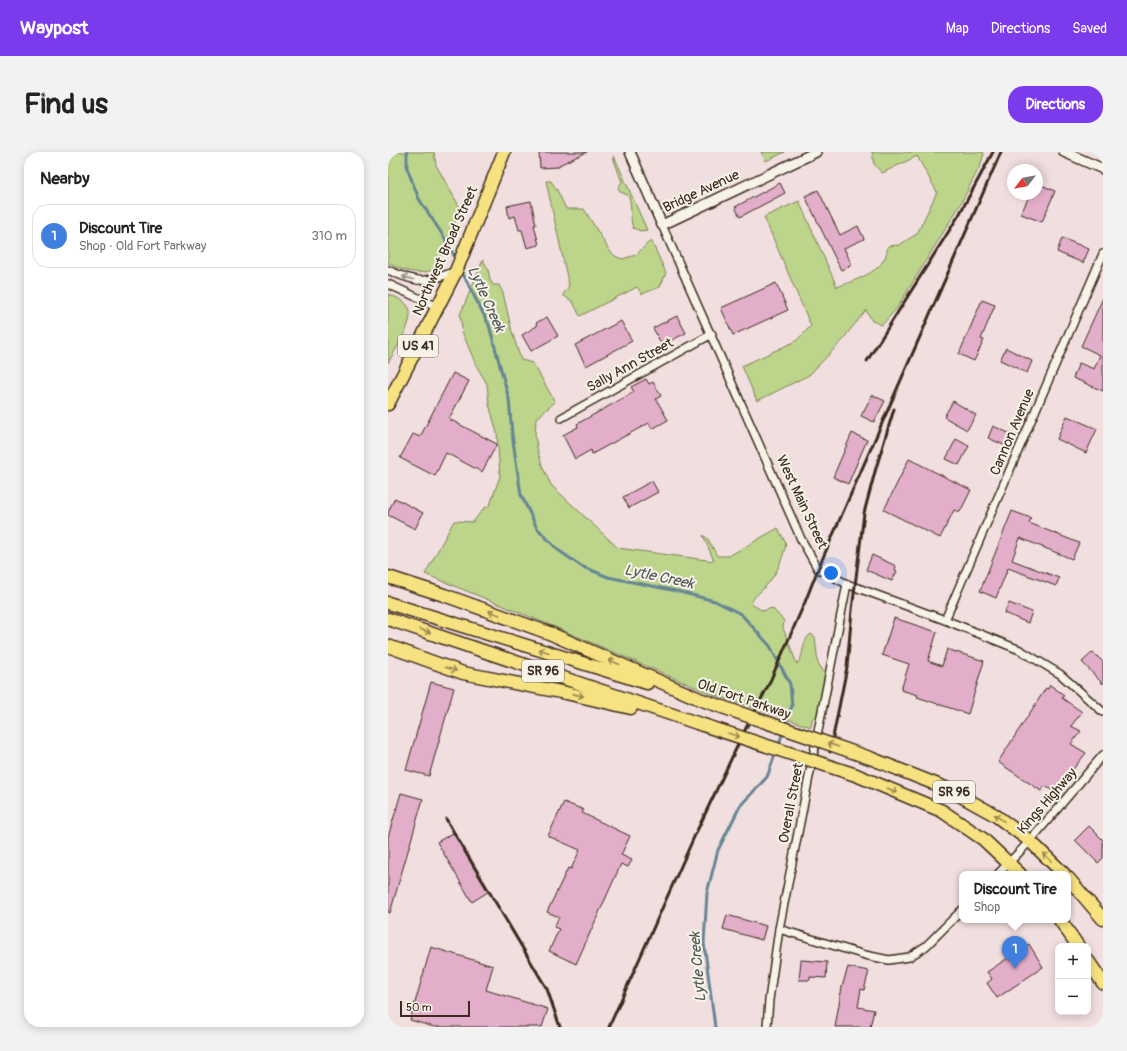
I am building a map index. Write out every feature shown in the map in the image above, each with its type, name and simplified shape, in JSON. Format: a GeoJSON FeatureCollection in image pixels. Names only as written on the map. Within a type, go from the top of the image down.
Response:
{"type":"FeatureCollection","features":[{"type":"Feature","properties":{"kind":"main road","name":"Northwest Broad Street"},"geometry":{"type":"LineString","coordinates":[[388,404],[456,271],[504,152]]}},
{"type":"Feature","properties":{"kind":"main road"},"geometry":{"type":"LineString","coordinates":[[388,577],[444,595],[549,633],[702,700]]}},
{"type":"Feature","properties":{"kind":"main road","name":"Old Fort Parkway"},"geometry":{"type":"LineString","coordinates":[[392,604],[702,700],[870,758],[948,789],[995,815],[1030,841],[1061,871]]}},
{"type":"Feature","properties":{"kind":"main road","name":"SR 96"},"geometry":{"type":"LineString","coordinates":[[388,619],[856,775],[942,811],[983,839],[1017,871]]}},
{"type":"Feature","properties":{"kind":"main road"},"geometry":{"type":"LineString","coordinates":[[388,646],[463,673],[566,693],[697,723]]}},
{"type":"Feature","properties":{"kind":"main road"},"geometry":{"type":"LineString","coordinates":[[1071,882],[1103,919]]}},
{"type":"Feature","properties":{"kind":"main road"},"geometry":{"type":"LineString","coordinates":[[1062,923],[1076,943]]}},
{"type":"Feature","properties":{"kind":"main road"},"geometry":{"type":"LineString","coordinates":[[1091,965],[1103,983]]}},
{"type":"Feature","properties":{"kind":"street","name":"West Main Street"},"geometry":{"type":"LineString","coordinates":[[630,152],[712,334],[801,539],[818,569],[847,584],[945,620],[1020,650],[1060,674],[1103,712]]}},
{"type":"Feature","properties":{"kind":"street","name":"Bridge Avenue"},"geometry":{"type":"LineString","coordinates":[[662,225],[816,152]]}},
{"type":"Feature","properties":{"kind":"street"},"geometry":{"type":"LineString","coordinates":[[1064,152],[1103,169]]}},
{"type":"Feature","properties":{"kind":"street","name":"Cannon Avenue"},"geometry":{"type":"LineString","coordinates":[[945,620],[1103,254]]}},
{"type":"Feature","properties":{"kind":"street"},"geometry":{"type":"LineString","coordinates":[[388,270],[412,280],[424,281],[438,278],[456,271]]}},
{"type":"Feature","properties":{"kind":"street"},"geometry":{"type":"LineString","coordinates":[[388,284],[438,307]]}},
{"type":"Feature","properties":{"kind":"street","name":"Sally Ann Street"},"geometry":{"type":"LineString","coordinates":[[561,418],[712,334]]}},
{"type":"Feature","properties":{"kind":"street","name":"Overall Street"},"geometry":{"type":"LineString","coordinates":[[767,1027],[769,1000],[779,929],[847,584]]}},
{"type":"Feature","properties":{"kind":"street","name":"Kings Highway"},"geometry":{"type":"LineString","coordinates":[[1001,871],[1030,841],[1103,755]]}},
{"type":"Feature","properties":{"kind":"street"},"geometry":{"type":"LineString","coordinates":[[779,929],[865,955],[889,960],[909,957],[926,946],[959,913]]}},
{"type":"Feature","properties":{"kind":"green space"},"geometry":{"type":"Polygon","coordinates":[[[390,152],[434,152],[436,165],[459,206],[459,214],[438,261],[439,266],[433,270],[426,272],[407,271],[388,263],[388,157],[390,152]]]}},
{"type":"Feature","properties":{"kind":"green space"},"geometry":{"type":"Polygon","coordinates":[[[761,152],[785,152],[766,161],[761,152]]]}},
{"type":"Feature","properties":{"kind":"green space"},"geometry":{"type":"Polygon","coordinates":[[[872,152],[983,152],[984,154],[980,166],[960,205],[897,308],[882,325],[872,321],[866,310],[845,338],[809,375],[757,401],[742,366],[796,341],[811,326],[764,217],[799,201],[837,287],[869,274],[880,266],[888,246],[899,245],[917,234],[937,192],[917,156],[882,173],[874,164],[872,152]]]}},
{"type":"Feature","properties":{"kind":"green space"},"geometry":{"type":"Polygon","coordinates":[[[614,156],[647,230],[641,231],[633,228],[628,195],[620,192],[618,188],[622,182],[613,157],[614,156]]]}},
{"type":"Feature","properties":{"kind":"green space"},"geometry":{"type":"Polygon","coordinates":[[[546,181],[551,181],[566,209],[584,209],[609,250],[615,256],[622,259],[636,255],[651,240],[666,273],[660,287],[642,294],[637,287],[580,316],[573,302],[563,295],[569,286],[546,181]]]}},
{"type":"Feature","properties":{"kind":"green space"},"geometry":{"type":"Polygon","coordinates":[[[483,260],[488,269],[490,280],[493,285],[499,285],[503,293],[512,332],[521,360],[533,363],[555,402],[536,419],[535,435],[543,468],[551,485],[618,548],[714,561],[703,535],[708,539],[717,556],[729,556],[778,528],[786,544],[781,562],[773,577],[755,597],[751,604],[763,611],[772,608],[784,621],[783,628],[797,664],[800,660],[805,641],[811,634],[815,637],[818,663],[832,684],[826,711],[812,719],[811,727],[711,694],[555,627],[425,574],[454,521],[473,522],[483,509],[490,505],[500,476],[497,433],[489,404],[487,384],[476,365],[463,334],[460,315],[483,260]]]}},
{"type":"Feature","properties":{"kind":"green space"},"geometry":{"type":"Polygon","coordinates":[[[388,294],[405,303],[409,308],[410,314],[407,328],[388,363],[388,294]]]}},
{"type":"Feature","properties":{"kind":"building"},"geometry":{"type":"Polygon","coordinates":[[[539,152],[587,152],[559,165],[559,167],[540,168],[539,152]]]}},
{"type":"Feature","properties":{"kind":"building"},"geometry":{"type":"Polygon","coordinates":[[[780,183],[785,193],[740,217],[735,207],[780,183]]]}},
{"type":"Feature","properties":{"kind":"building"},"geometry":{"type":"Polygon","coordinates":[[[1043,186],[1055,191],[1042,222],[1021,214],[1027,200],[1043,200],[1043,186]]]}},
{"type":"Feature","properties":{"kind":"building"},"geometry":{"type":"Polygon","coordinates":[[[818,190],[840,235],[858,226],[864,239],[844,248],[852,265],[841,270],[805,196],[818,190]]]}},
{"type":"Feature","properties":{"kind":"building"},"geometry":{"type":"Polygon","coordinates":[[[531,201],[536,225],[534,225],[539,245],[527,248],[522,230],[519,230],[515,216],[509,218],[507,206],[531,201]]]}},
{"type":"Feature","properties":{"kind":"building"},"geometry":{"type":"Polygon","coordinates":[[[1062,238],[1089,249],[1083,263],[1057,252],[1062,238]]]}},
{"type":"Feature","properties":{"kind":"building"},"geometry":{"type":"Polygon","coordinates":[[[776,283],[788,310],[733,335],[721,308],[776,283]]]}},
{"type":"Feature","properties":{"kind":"building"},"geometry":{"type":"Polygon","coordinates":[[[1103,298],[1103,391],[1073,378],[1079,363],[1094,369],[1100,355],[1081,346],[1103,298]]]}},
{"type":"Feature","properties":{"kind":"building"},"geometry":{"type":"Polygon","coordinates":[[[982,300],[995,305],[981,339],[984,340],[974,361],[959,354],[982,300]]]}},
{"type":"Feature","properties":{"kind":"building"},"geometry":{"type":"Polygon","coordinates":[[[677,316],[686,333],[662,345],[653,328],[677,316]]]}},
{"type":"Feature","properties":{"kind":"building"},"geometry":{"type":"Polygon","coordinates":[[[547,317],[558,336],[531,351],[522,335],[537,326],[536,323],[547,317]]]}},
{"type":"Feature","properties":{"kind":"building"},"geometry":{"type":"Polygon","coordinates":[[[621,321],[632,341],[586,366],[575,345],[621,321]]]}},
{"type":"Feature","properties":{"kind":"building"},"geometry":{"type":"Polygon","coordinates":[[[1006,348],[1032,361],[1027,373],[1000,360],[1006,348]]]}},
{"type":"Feature","properties":{"kind":"building"},"geometry":{"type":"Polygon","coordinates":[[[453,373],[469,381],[449,419],[497,444],[482,472],[446,453],[435,476],[400,458],[413,434],[420,437],[453,373]]]}},
{"type":"Feature","properties":{"kind":"building"},"geometry":{"type":"Polygon","coordinates":[[[646,379],[649,384],[653,382],[661,396],[656,399],[668,420],[652,429],[649,423],[592,454],[591,450],[575,459],[563,435],[578,427],[577,424],[634,392],[631,387],[646,379]]]}},
{"type":"Feature","properties":{"kind":"building"},"geometry":{"type":"Polygon","coordinates":[[[872,395],[885,401],[874,422],[861,416],[872,395]]]}},
{"type":"Feature","properties":{"kind":"building"},"geometry":{"type":"Polygon","coordinates":[[[953,401],[976,415],[967,430],[944,417],[953,401]]]}},
{"type":"Feature","properties":{"kind":"building"},"geometry":{"type":"Polygon","coordinates":[[[1067,416],[1097,429],[1086,453],[1057,439],[1067,416]]]}},
{"type":"Feature","properties":{"kind":"building"},"geometry":{"type":"Polygon","coordinates":[[[993,426],[1011,434],[1006,446],[988,438],[993,426]]]}},
{"type":"Feature","properties":{"kind":"building"},"geometry":{"type":"Polygon","coordinates":[[[852,433],[867,440],[848,484],[833,477],[852,433]]]}},
{"type":"Feature","properties":{"kind":"building"},"geometry":{"type":"Polygon","coordinates":[[[956,439],[969,446],[959,465],[946,459],[956,439]]]}},
{"type":"Feature","properties":{"kind":"building"},"geometry":{"type":"Polygon","coordinates":[[[909,459],[971,490],[960,512],[954,510],[940,538],[884,510],[909,459]]]}},
{"type":"Feature","properties":{"kind":"building"},"geometry":{"type":"Polygon","coordinates":[[[652,481],[658,492],[629,508],[623,497],[652,481]]]}},
{"type":"Feature","properties":{"kind":"building"},"geometry":{"type":"Polygon","coordinates":[[[395,498],[423,513],[415,529],[388,515],[395,498]]]}},
{"type":"Feature","properties":{"kind":"building"},"geometry":{"type":"Polygon","coordinates":[[[1012,511],[1031,518],[1029,523],[1079,543],[1072,559],[1020,538],[1012,560],[1059,578],[1056,586],[1008,568],[996,598],[980,591],[1012,511]]]}},
{"type":"Feature","properties":{"kind":"building"},"geometry":{"type":"Polygon","coordinates":[[[872,555],[896,566],[895,570],[897,571],[892,581],[866,570],[872,555]]]}},
{"type":"Feature","properties":{"kind":"building"},"geometry":{"type":"Polygon","coordinates":[[[1009,603],[1032,612],[1028,623],[1004,613],[1009,603]]]}},
{"type":"Feature","properties":{"kind":"building"},"geometry":{"type":"Polygon","coordinates":[[[894,618],[937,632],[928,661],[942,666],[947,649],[984,661],[968,714],[901,690],[909,664],[882,655],[894,618]]]}},
{"type":"Feature","properties":{"kind":"building"},"geometry":{"type":"Polygon","coordinates":[[[1093,652],[1103,662],[1103,684],[1082,662],[1093,652]]]}},
{"type":"Feature","properties":{"kind":"building"},"geometry":{"type":"Polygon","coordinates":[[[431,682],[454,688],[429,776],[406,770],[431,682]]]}},
{"type":"Feature","properties":{"kind":"building"},"geometry":{"type":"Polygon","coordinates":[[[1050,685],[1064,695],[1062,698],[1082,712],[1071,726],[1081,731],[1071,744],[1086,753],[1055,792],[1045,786],[1041,791],[998,762],[1046,688],[1048,689],[1050,685]]]}},
{"type":"Feature","properties":{"kind":"building"},"geometry":{"type":"Polygon","coordinates":[[[401,793],[423,799],[390,913],[388,912],[388,837],[401,793]]]}},
{"type":"Feature","properties":{"kind":"building"},"geometry":{"type":"Polygon","coordinates":[[[564,802],[584,810],[582,813],[630,836],[621,855],[632,860],[628,867],[621,864],[576,964],[549,951],[559,929],[554,927],[559,917],[547,912],[568,868],[571,869],[580,850],[548,836],[564,802]]]}},
{"type":"Feature","properties":{"kind":"building"},"geometry":{"type":"Polygon","coordinates":[[[1089,826],[1103,840],[1103,858],[1098,863],[1075,840],[1089,826]]]}},
{"type":"Feature","properties":{"kind":"building"},"geometry":{"type":"Polygon","coordinates":[[[453,833],[488,892],[472,902],[437,842],[453,833]]]}},
{"type":"Feature","properties":{"kind":"building"},"geometry":{"type":"Polygon","coordinates":[[[727,915],[766,926],[762,940],[723,929],[727,915]]]}},
{"type":"Feature","properties":{"kind":"building"},"geometry":{"type":"Polygon","coordinates":[[[1029,944],[1043,967],[997,998],[987,983],[992,979],[987,972],[1029,944]]]}},
{"type":"Feature","properties":{"kind":"building"},"geometry":{"type":"Polygon","coordinates":[[[431,947],[493,966],[486,990],[548,1009],[542,1027],[434,1027],[410,1020],[431,947]]]}},
{"type":"Feature","properties":{"kind":"building"},"geometry":{"type":"Polygon","coordinates":[[[801,960],[827,962],[826,978],[810,977],[810,980],[799,980],[801,960]]]}},
{"type":"Feature","properties":{"kind":"building"},"geometry":{"type":"Polygon","coordinates":[[[848,967],[869,971],[864,990],[861,989],[858,1007],[874,1010],[870,1027],[835,1027],[842,987],[848,967]]]}},
{"type":"Feature","properties":{"kind":"waterway","name":"Lytle Creek"},"geometry":{"type":"LineString","coordinates":[[407,152],[407,168],[419,199],[444,237],[457,261]]}},
{"type":"Feature","properties":{"kind":"waterway","name":"Lytle Creek"},"geometry":{"type":"LineString","coordinates":[[460,268],[489,325],[509,399],[512,434],[521,495],[537,528],[558,550],[581,566],[608,577],[676,591],[715,601],[741,614],[770,646],[790,684],[792,706],[785,726]]}},
{"type":"Feature","properties":{"kind":"waterway","name":"Lytle Creek"},"geometry":{"type":"LineString","coordinates":[[778,747],[783,732]]}},
{"type":"Feature","properties":{"kind":"waterway","name":"Lytle Creek"},"geometry":{"type":"LineString","coordinates":[[715,1027],[704,943],[707,893],[718,850],[740,806],[767,777],[776,752]]}},
{"type":"Feature","properties":{"kind":"railway"},"geometry":{"type":"LineString","coordinates":[[867,361],[959,215],[993,152]]}},
{"type":"Feature","properties":{"kind":"railway"},"geometry":{"type":"LineString","coordinates":[[609,1027],[694,837],[745,730],[768,686],[1001,152]]}},
{"type":"Feature","properties":{"kind":"railway"},"geometry":{"type":"LineString","coordinates":[[830,752],[847,667],[852,610],[864,513],[894,409]]}},
{"type":"Feature","properties":{"kind":"railway"},"geometry":{"type":"LineString","coordinates":[[446,819],[547,989],[560,1027]]}},
{"type":"Feature","properties":{"kind":"place","name":"Discount Tire"},"geometry":{"type":"Point","coordinates":[1015,969]}}]}
